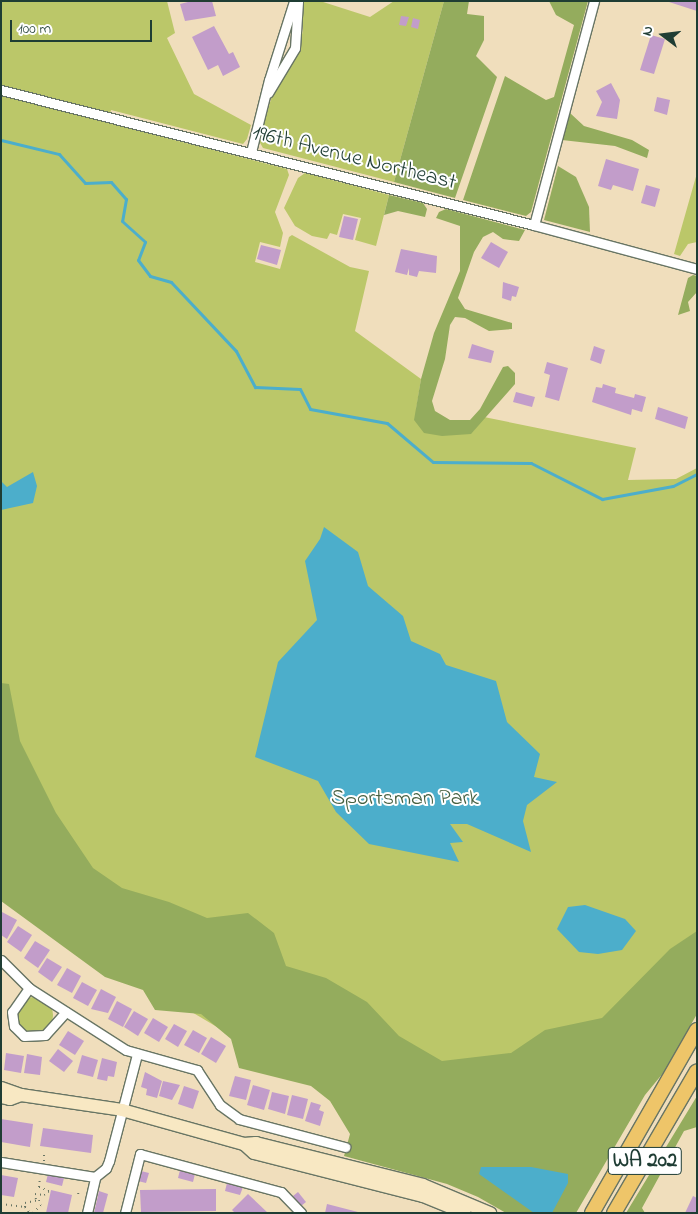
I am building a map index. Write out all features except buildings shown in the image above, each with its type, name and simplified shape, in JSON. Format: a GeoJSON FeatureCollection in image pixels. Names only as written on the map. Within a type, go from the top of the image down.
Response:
{"type":"FeatureCollection","features":[{"type":"Feature","properties":{"kind":"main road","name":"WA 202"},"geometry":{"type":"LineString","coordinates":[[592,1213],[697,1030]]}},
{"type":"Feature","properties":{"kind":"main road","name":"WA 202"},"geometry":{"type":"LineString","coordinates":[[614,1213],[697,1071]]}},
{"type":"Feature","properties":{"kind":"street"},"geometry":{"type":"LineString","coordinates":[[251,152],[294,1]]}},
{"type":"Feature","properties":{"kind":"street"},"geometry":{"type":"LineString","coordinates":[[267,95],[295,48],[298,1]]}},
{"type":"Feature","properties":{"kind":"street"},"geometry":{"type":"LineString","coordinates":[[534,224],[594,1]]}},
{"type":"Feature","properties":{"kind":"street","name":"196th Avenue Northeast"},"geometry":{"type":"LineString","coordinates":[[1,90],[534,224],[697,269]]}},
{"type":"Feature","properties":{"kind":"street"},"geometry":{"type":"LineString","coordinates":[[1,960],[29,988],[137,1054],[197,1070],[220,1104],[239,1119],[345,1147]]}},
{"type":"Feature","properties":{"kind":"street"},"geometry":{"type":"LineString","coordinates":[[29,988],[12,1012],[14,1026],[24,1036],[45,1035],[66,1012]]}},
{"type":"Feature","properties":{"kind":"street"},"geometry":{"type":"LineString","coordinates":[[87,1213],[95,1177],[106,1168],[137,1054]]}},
{"type":"Feature","properties":{"kind":"street"},"geometry":{"type":"LineString","coordinates":[[1,1088],[21,1095],[122,1110],[244,1144],[256,1144],[422,1186],[490,1213]]}},
{"type":"Feature","properties":{"kind":"street"},"geometry":{"type":"LineString","coordinates":[[1,1097],[21,1095]]}},
{"type":"Feature","properties":{"kind":"street"},"geometry":{"type":"LineString","coordinates":[[244,1144],[254,1153],[423,1196],[465,1213]]}},
{"type":"Feature","properties":{"kind":"street"},"geometry":{"type":"LineString","coordinates":[[125,1213],[140,1154],[281,1192],[301,1213]]}},
{"type":"Feature","properties":{"kind":"street"},"geometry":{"type":"LineString","coordinates":[[1,1162],[95,1177]]}},
{"type":"Feature","properties":{"kind":"path"},"geometry":{"type":"LineString","coordinates":[[36,1199],[35,1194],[44,1195],[49,1190],[39,1187],[41,1175]]}},
{"type":"Feature","properties":{"kind":"path"},"geometry":{"type":"LineString","coordinates":[[25,1207],[36,1199]]}},
{"type":"Feature","properties":{"kind":"path"},"geometry":{"type":"LineString","coordinates":[[34,1213],[41,1203],[36,1199]]}},
{"type":"Feature","properties":{"kind":"path"},"geometry":{"type":"LineString","coordinates":[[1,1204],[25,1207],[30,1213]]}},
{"type":"Feature","properties":{"kind":"green space","name":"Sportsman Park"},"geometry":{"type":"Polygon","coordinates":[[[1,1],[167,1],[175,33],[167,38],[194,94],[251,125],[247,139],[243,144],[111,110],[108,123],[287,169],[289,175],[275,212],[283,233],[280,247],[260,242],[255,262],[280,269],[289,237],[292,235],[350,267],[369,271],[355,331],[421,379],[416,410],[473,431],[484,417],[636,448],[628,480],[676,479],[697,468],[697,1000],[354,1126],[333,1096],[148,986],[1,893],[1,1]]]}},
{"type":"Feature","properties":{"kind":"green space"},"geometry":{"type":"Polygon","coordinates":[[[302,1],[320,1],[370,17],[394,1],[444,1],[394,182],[263,148],[259,141],[271,99],[298,52],[303,30],[302,1]]]}},
{"type":"Feature","properties":{"kind":"green space"},"geometry":{"type":"Polygon","coordinates":[[[444,1],[469,1],[467,14],[484,16],[484,40],[476,56],[497,77],[455,198],[394,182],[444,1]]]}},
{"type":"Feature","properties":{"kind":"green space"},"geometry":{"type":"Polygon","coordinates":[[[549,1],[588,1],[531,212],[526,216],[463,200],[505,76],[546,100],[554,97],[574,25],[556,15],[549,1]]]}},
{"type":"Feature","properties":{"kind":"green space"},"geometry":{"type":"Polygon","coordinates":[[[570,113],[584,126],[632,140],[649,150],[647,158],[615,146],[562,140],[570,113]]]}},
{"type":"Feature","properties":{"kind":"green space"},"geometry":{"type":"Polygon","coordinates":[[[558,166],[576,177],[589,207],[590,232],[544,220],[558,166]]]}},
{"type":"Feature","properties":{"kind":"green space"},"geometry":{"type":"Polygon","coordinates":[[[305,173],[389,195],[376,246],[355,240],[361,218],[343,214],[337,235],[330,233],[327,239],[312,236],[295,226],[284,208],[298,178],[305,173]]]}},
{"type":"Feature","properties":{"kind":"green space"},"geometry":{"type":"Polygon","coordinates":[[[697,173],[697,242],[688,244],[680,256],[674,254],[697,173]]]}},
{"type":"Feature","properties":{"kind":"green space"},"geometry":{"type":"Polygon","coordinates":[[[389,195],[423,203],[427,209],[425,217],[398,211],[384,215],[389,195]]]}},
{"type":"Feature","properties":{"kind":"green space"},"geometry":{"type":"Polygon","coordinates":[[[446,209],[525,230],[519,241],[503,239],[493,232],[483,237],[474,252],[458,298],[465,309],[512,323],[512,329],[489,331],[465,318],[455,317],[450,325],[445,359],[432,401],[435,411],[450,420],[470,420],[480,409],[503,367],[508,366],[515,373],[515,384],[471,434],[442,436],[424,433],[414,420],[421,379],[434,333],[460,271],[460,226],[436,218],[439,212],[446,209]]]}},
{"type":"Feature","properties":{"kind":"green space"},"geometry":{"type":"Polygon","coordinates":[[[693,275],[697,276],[697,292],[688,302],[690,311],[678,315],[688,278],[693,275]]]}},
{"type":"Feature","properties":{"kind":"green space"},"geometry":{"type":"Polygon","coordinates":[[[1,683],[9,684],[20,741],[56,813],[93,868],[122,888],[169,902],[207,918],[248,913],[274,933],[286,966],[326,978],[367,1002],[399,1036],[442,1061],[511,1053],[545,1030],[602,1018],[670,949],[697,931],[697,1014],[664,1072],[645,1095],[576,1213],[506,1213],[478,1197],[447,1184],[344,1156],[350,1134],[330,1101],[311,1086],[239,1068],[231,1039],[201,1014],[155,1010],[143,990],[105,977],[1,901],[1,683]]]}},
{"type":"Feature","properties":{"kind":"green space"},"geometry":{"type":"Polygon","coordinates":[[[35,997],[47,1003],[53,1015],[47,1027],[35,1033],[23,1027],[17,1015],[23,1003],[35,997]]]}},
{"type":"Feature","properties":{"kind":"green space"},"geometry":{"type":"Polygon","coordinates":[[[697,1096],[697,1127],[684,1131],[642,1208],[645,1213],[626,1213],[697,1096]]]}},
{"type":"Feature","properties":{"kind":"water"},"geometry":{"type":"Polygon","coordinates":[[[33,472],[37,486],[33,503],[1,510],[1,481],[7,487],[33,472]]]}},
{"type":"Feature","properties":{"kind":"water"},"geometry":{"type":"Polygon","coordinates":[[[324,527],[358,552],[368,586],[403,616],[411,641],[440,654],[446,665],[496,681],[507,722],[540,754],[534,777],[557,782],[527,805],[523,821],[531,852],[467,824],[450,824],[463,842],[450,843],[459,862],[369,844],[336,812],[318,781],[255,757],[278,662],[317,620],[305,561],[320,539],[324,527]]]}},
{"type":"Feature","properties":{"kind":"water"},"geometry":{"type":"Polygon","coordinates":[[[585,905],[625,919],[636,931],[622,950],[598,954],[579,952],[557,929],[568,907],[585,905]]]}},
{"type":"Feature","properties":{"kind":"water"},"geometry":{"type":"Polygon","coordinates":[[[481,1167],[531,1167],[568,1174],[568,1183],[552,1213],[534,1213],[479,1174],[481,1167]]]}},
{"type":"Feature","properties":{"kind":"waterway"},"geometry":{"type":"LineString","coordinates":[[1,140],[59,154],[85,183],[111,182],[126,199],[122,221],[145,242],[138,260],[150,276],[171,282],[236,351],[255,387],[300,389],[310,409],[387,423],[433,462],[531,463],[602,499],[673,486],[697,474]]}}]}
